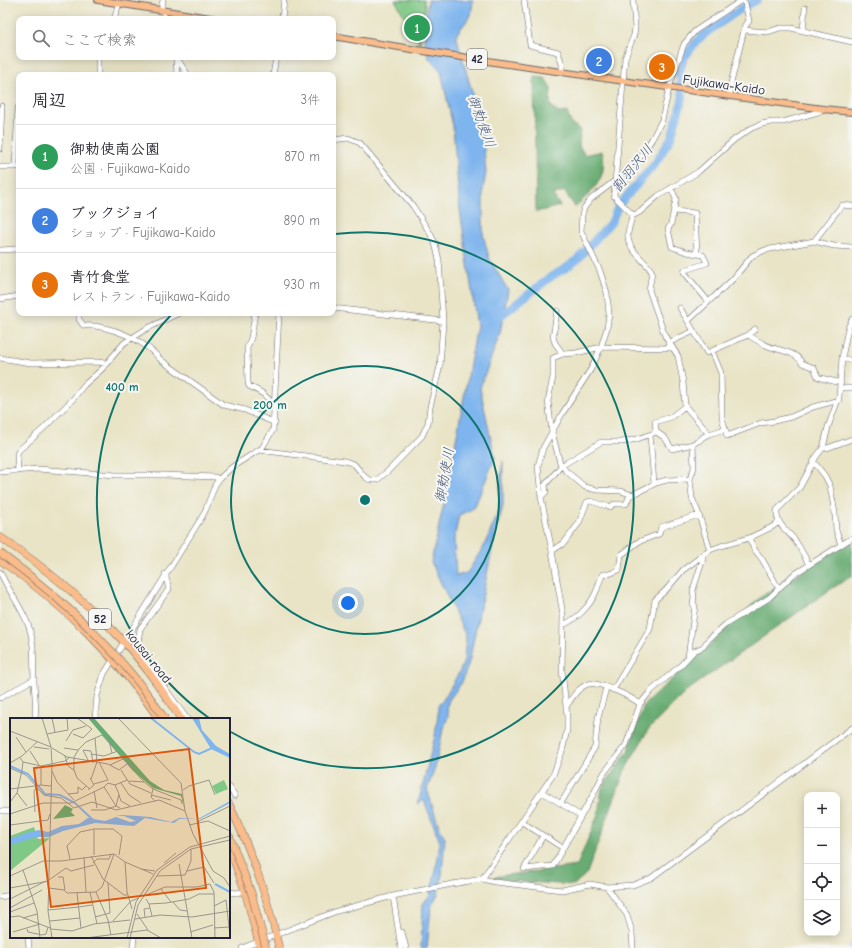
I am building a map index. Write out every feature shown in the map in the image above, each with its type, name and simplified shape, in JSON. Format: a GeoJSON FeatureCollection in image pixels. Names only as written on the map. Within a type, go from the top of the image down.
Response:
{"type":"FeatureCollection","features":[{"type":"Feature","properties":{"kind":"highway","name":"kousai road"},"geometry":{"type":"LineString","coordinates":[[0,537],[59,582],[124,642],[180,718]]}},
{"type":"Feature","properties":{"kind":"highway"},"geometry":{"type":"LineString","coordinates":[[0,553],[42,585],[85,623],[125,666],[164,718]]}},
{"type":"Feature","properties":{"kind":"highway","name":"52"},"geometry":{"type":"LineString","coordinates":[[0,560],[47,596],[76,622],[112,660],[158,718]]}},
{"type":"Feature","properties":{"kind":"highway"},"geometry":{"type":"LineString","coordinates":[[230,806],[257,869],[279,948]]}},
{"type":"Feature","properties":{"kind":"highway"},"geometry":{"type":"LineString","coordinates":[[230,838],[251,892],[266,948]]}},
{"type":"Feature","properties":{"kind":"highway"},"geometry":{"type":"LineString","coordinates":[[230,850],[245,891],[260,945]]}},
{"type":"Feature","properties":{"kind":"main road"},"geometry":{"type":"LineString","coordinates":[[98,0],[196,16]]}},
{"type":"Feature","properties":{"kind":"main road","name":"Fujikawa-Kaido"},"geometry":{"type":"LineString","coordinates":[[336,36],[622,82],[852,112]]}},
{"type":"Feature","properties":{"kind":"street"},"geometry":{"type":"LineString","coordinates":[[163,0],[162,11],[164,16]]}},
{"type":"Feature","properties":{"kind":"street"},"geometry":{"type":"LineString","coordinates":[[282,16],[284,0]]}},
{"type":"Feature","properties":{"kind":"street"},"geometry":{"type":"LineString","coordinates":[[524,0],[530,45],[558,52],[562,64],[562,73]]}},
{"type":"Feature","properties":{"kind":"street"},"geometry":{"type":"LineString","coordinates":[[634,0],[635,28],[634,35],[625,58],[614,196],[629,210],[632,216],[628,240],[652,272],[649,290],[670,345],[678,356],[683,382],[684,406],[709,434]]}},
{"type":"Feature","properties":{"kind":"street"},"geometry":{"type":"LineString","coordinates":[[482,879],[553,775],[562,752],[567,730],[562,670],[563,625],[561,600],[541,497],[538,466],[543,448],[562,414],[591,368],[601,347],[609,314],[607,293],[597,266],[584,240],[581,224],[584,208],[591,199],[639,159],[652,139],[662,120],[669,88],[684,44],[695,31],[743,1],[749,21],[744,30],[731,83],[730,96]]}},
{"type":"Feature","properties":{"kind":"street"},"geometry":{"type":"LineString","coordinates":[[115,16],[119,4]]}},
{"type":"Feature","properties":{"kind":"street"},"geometry":{"type":"LineString","coordinates":[[803,31],[805,8]]}},
{"type":"Feature","properties":{"kind":"street"},"geometry":{"type":"LineString","coordinates":[[744,30],[772,32],[786,27],[852,42]]}},
{"type":"Feature","properties":{"kind":"street"},"geometry":{"type":"LineString","coordinates":[[98,60],[98,72]]}},
{"type":"Feature","properties":{"kind":"street"},"geometry":{"type":"LineString","coordinates":[[176,60],[177,72]]}},
{"type":"Feature","properties":{"kind":"street"},"geometry":{"type":"LineString","coordinates":[[178,60],[186,72]]}},
{"type":"Feature","properties":{"kind":"street"},"geometry":{"type":"LineString","coordinates":[[274,72],[276,60]]}},
{"type":"Feature","properties":{"kind":"street"},"geometry":{"type":"LineString","coordinates":[[0,149],[2,106]]}},
{"type":"Feature","properties":{"kind":"street"},"geometry":{"type":"LineString","coordinates":[[632,216],[640,212],[658,196],[698,172],[735,139],[752,128],[772,122],[783,122],[818,112],[823,109]]}},
{"type":"Feature","properties":{"kind":"street"},"geometry":{"type":"LineString","coordinates":[[259,450],[345,461],[354,464],[365,477],[370,480],[377,480],[388,471],[422,436],[425,430],[440,366],[443,321],[439,260],[435,243],[413,206],[360,143],[348,138],[336,140]]}},
{"type":"Feature","properties":{"kind":"street"},"geometry":{"type":"LineString","coordinates":[[0,167],[16,167]]}},
{"type":"Feature","properties":{"kind":"street"},"geometry":{"type":"LineString","coordinates":[[670,188],[676,199],[671,224],[668,229],[672,247],[703,255],[707,263],[685,270],[684,272],[708,301]]}},
{"type":"Feature","properties":{"kind":"street"},"geometry":{"type":"LineString","coordinates":[[814,241],[842,205],[852,206]]}},
{"type":"Feature","properties":{"kind":"street"},"geometry":{"type":"LineString","coordinates":[[674,211],[695,212],[697,254]]}},
{"type":"Feature","properties":{"kind":"street"},"geometry":{"type":"LineString","coordinates":[[688,321],[733,279],[752,256],[758,252],[814,241],[834,246],[852,248]]}},
{"type":"Feature","properties":{"kind":"street"},"geometry":{"type":"LineString","coordinates":[[0,250],[16,250]]}},
{"type":"Feature","properties":{"kind":"street"},"geometry":{"type":"LineString","coordinates":[[0,299],[16,296]]}},
{"type":"Feature","properties":{"kind":"street"},"geometry":{"type":"LineString","coordinates":[[336,308],[443,321]]}},
{"type":"Feature","properties":{"kind":"street"},"geometry":{"type":"LineString","coordinates":[[680,308],[707,353],[748,335],[755,329]]}},
{"type":"Feature","properties":{"kind":"street"},"geometry":{"type":"LineString","coordinates":[[557,311],[553,337],[555,343],[563,354]]}},
{"type":"Feature","properties":{"kind":"street"},"geometry":{"type":"LineString","coordinates":[[79,316],[82,324],[132,337],[147,347],[161,360],[224,405],[245,410],[275,423]]}},
{"type":"Feature","properties":{"kind":"street"},"geometry":{"type":"LineString","coordinates":[[18,471],[17,454],[19,450],[42,430],[114,353],[132,337],[173,316]]}},
{"type":"Feature","properties":{"kind":"street"},"geometry":{"type":"LineString","coordinates":[[255,316],[251,338],[247,348],[248,383],[249,386],[262,393],[275,405]]}},
{"type":"Feature","properties":{"kind":"street"},"geometry":{"type":"LineString","coordinates":[[95,718],[97,696],[104,674],[206,509],[211,493],[219,479],[232,467],[259,450],[271,436],[275,423],[278,316]]}},
{"type":"Feature","properties":{"kind":"street"},"geometry":{"type":"LineString","coordinates":[[809,565],[795,540],[785,531],[779,522],[776,513],[777,510],[800,487],[823,448],[828,427],[838,400],[841,385],[840,373],[842,358],[852,319]]}},
{"type":"Feature","properties":{"kind":"street"},"geometry":{"type":"LineString","coordinates":[[630,495],[621,491],[597,490],[586,487],[566,472],[561,466],[552,432],[548,401],[553,377],[553,358],[563,354],[576,353],[601,347],[670,345],[694,331]]}},
{"type":"Feature","properties":{"kind":"street"},"geometry":{"type":"LineString","coordinates":[[748,335],[768,346],[790,353],[800,360],[802,364],[814,368],[818,377],[852,388]]}},
{"type":"Feature","properties":{"kind":"street"},"geometry":{"type":"LineString","coordinates":[[712,351],[721,374],[722,417],[727,436],[761,423],[791,417],[813,407],[838,400]]}},
{"type":"Feature","properties":{"kind":"street"},"geometry":{"type":"LineString","coordinates":[[0,358],[31,363],[106,363]]}},
{"type":"Feature","properties":{"kind":"street"},"geometry":{"type":"LineString","coordinates":[[842,358],[852,360]]}},
{"type":"Feature","properties":{"kind":"street"},"geometry":{"type":"LineString","coordinates":[[655,431],[655,422],[671,417],[684,406]]}},
{"type":"Feature","properties":{"kind":"street"},"geometry":{"type":"LineString","coordinates":[[655,431],[665,438],[672,449],[694,444],[709,434],[725,429]]}},
{"type":"Feature","properties":{"kind":"street"},"geometry":{"type":"LineString","coordinates":[[541,497],[546,492],[545,485],[547,481],[561,466],[601,442],[622,442],[650,435],[655,431]]}},
{"type":"Feature","properties":{"kind":"street"},"geometry":{"type":"LineString","coordinates":[[650,435],[654,483]]}},
{"type":"Feature","properties":{"kind":"street"},"geometry":{"type":"LineString","coordinates":[[823,448],[852,439]]}},
{"type":"Feature","properties":{"kind":"street"},"geometry":{"type":"LineString","coordinates":[[694,444],[694,468],[690,479],[692,498],[710,550]]}},
{"type":"Feature","properties":{"kind":"street"},"geometry":{"type":"LineString","coordinates":[[814,462],[825,476],[830,486],[835,513],[836,530],[841,545]]}},
{"type":"Feature","properties":{"kind":"street"},"geometry":{"type":"LineString","coordinates":[[0,472],[38,469],[116,475],[215,477],[219,479]]}},
{"type":"Feature","properties":{"kind":"street"},"geometry":{"type":"LineString","coordinates":[[552,551],[564,543],[579,523],[588,502],[590,501],[610,507],[614,504],[626,504],[630,495],[654,483],[667,480],[690,479]]}},
{"type":"Feature","properties":{"kind":"street"},"geometry":{"type":"LineString","coordinates":[[563,625],[583,612],[597,591],[603,574],[608,574],[619,570],[621,555],[638,542],[659,534],[661,527],[699,515]]}},
{"type":"Feature","properties":{"kind":"street"},"geometry":{"type":"LineString","coordinates":[[613,690],[650,629],[655,600],[666,590],[683,570],[710,550],[749,538],[772,528],[779,522]]}},
{"type":"Feature","properties":{"kind":"street"},"geometry":{"type":"LineString","coordinates":[[749,538],[754,549],[762,559],[779,589]]}},
{"type":"Feature","properties":{"kind":"street"},"geometry":{"type":"LineString","coordinates":[[543,836],[524,868],[553,866],[604,773],[626,745],[640,704],[654,687],[681,665],[694,651],[703,647],[709,639],[726,624],[769,598],[793,575],[852,538]]}},
{"type":"Feature","properties":{"kind":"street"},"geometry":{"type":"LineString","coordinates":[[688,657],[695,606],[693,590],[703,555]]}},
{"type":"Feature","properties":{"kind":"street"},"geometry":{"type":"LineString","coordinates":[[0,572],[28,625],[34,651],[34,679],[37,702],[35,718]]}},
{"type":"Feature","properties":{"kind":"street"},"geometry":{"type":"LineString","coordinates":[[165,574],[169,589],[140,630],[137,649],[186,718]]}},
{"type":"Feature","properties":{"kind":"street"},"geometry":{"type":"LineString","coordinates":[[0,698],[34,679]]}},
{"type":"Feature","properties":{"kind":"street"},"geometry":{"type":"LineString","coordinates":[[566,707],[582,686],[589,683],[613,690],[640,704]]}},
{"type":"Feature","properties":{"kind":"street"},"geometry":{"type":"LineString","coordinates":[[561,803],[595,747],[598,718],[606,688]]}},
{"type":"Feature","properties":{"kind":"street"},"geometry":{"type":"LineString","coordinates":[[242,948],[260,945],[276,934],[337,911],[395,895],[482,879],[495,882],[562,890],[590,884],[607,887],[633,885],[651,878],[852,728]]}},
{"type":"Feature","properties":{"kind":"street"},"geometry":{"type":"LineString","coordinates":[[230,788],[235,796]]}},
{"type":"Feature","properties":{"kind":"street"},"geometry":{"type":"LineString","coordinates":[[542,792],[580,816]]}},
{"type":"Feature","properties":{"kind":"street"},"geometry":{"type":"LineString","coordinates":[[522,822],[563,848]]}},
{"type":"Feature","properties":{"kind":"street"},"geometry":{"type":"LineString","coordinates":[[607,887],[627,916],[632,932],[633,948]]}},
{"type":"Feature","properties":{"kind":"street"},"geometry":{"type":"LineString","coordinates":[[230,892],[237,893],[245,891]]}},
{"type":"Feature","properties":{"kind":"street"},"geometry":{"type":"LineString","coordinates":[[0,897],[10,895]]}},
{"type":"Feature","properties":{"kind":"street"},"geometry":{"type":"LineString","coordinates":[[395,895],[401,948]]}},
{"type":"Feature","properties":{"kind":"street"},"geometry":{"type":"LineString","coordinates":[[398,925],[402,932],[406,948]]}},
{"type":"Feature","properties":{"kind":"street"},"geometry":{"type":"LineString","coordinates":[[28,938],[29,948]]}},
{"type":"Feature","properties":{"kind":"street"},"geometry":{"type":"LineString","coordinates":[[133,948],[134,938]]}},
{"type":"Feature","properties":{"kind":"green space"},"geometry":{"type":"Polygon","coordinates":[[[395,0],[424,0],[425,8],[420,44],[395,0]]]}},
{"type":"Feature","properties":{"kind":"green space"},"geometry":{"type":"Polygon","coordinates":[[[534,77],[545,78],[551,88],[550,104],[558,113],[567,112],[571,123],[580,130],[579,146],[585,155],[602,151],[604,160],[603,168],[598,183],[575,207],[564,191],[553,195],[560,206],[536,212],[534,77]]]}},
{"type":"Feature","properties":{"kind":"green space"},"geometry":{"type":"Polygon","coordinates":[[[852,541],[852,576],[831,589],[688,690],[648,730],[625,770],[587,873],[574,885],[512,881],[494,878],[499,876],[577,866],[598,814],[602,788],[628,751],[644,705],[763,595],[852,541]]]}},
{"type":"Feature","properties":{"kind":"water"},"geometry":{"type":"Polygon","coordinates":[[[428,0],[473,0],[471,15],[456,35],[482,128],[486,173],[483,189],[483,234],[489,258],[508,290],[500,333],[480,388],[495,458],[474,508],[459,515],[454,540],[456,576],[467,573],[484,546],[499,511],[500,481],[503,461],[503,506],[495,535],[469,662],[462,682],[449,700],[447,706],[448,716],[442,734],[435,768],[427,789],[439,827],[445,838],[442,874],[438,894],[431,906],[427,948],[421,948],[423,904],[430,895],[436,871],[440,842],[424,800],[418,804],[435,736],[438,705],[442,702],[460,671],[464,661],[466,636],[431,562],[447,489],[477,326],[460,210],[453,127],[441,71],[429,58],[424,40],[428,0]]]}},
{"type":"Feature","properties":{"kind":"waterway","name":"割羽沢川"},"geometry":{"type":"LineString","coordinates":[[494,321],[552,276],[577,260],[612,221],[618,206],[654,165],[671,138],[683,97],[679,73],[684,58],[696,42],[706,33],[757,0]]}},
{"type":"Feature","properties":{"kind":"waterway"},"geometry":{"type":"LineString","coordinates":[[850,948],[852,944]]}},
{"type":"Feature","properties":{"kind":"place","name":"御勅使南公園"},"geometry":{"type":"Point","coordinates":[417,28]}},
{"type":"Feature","properties":{"kind":"place","name":"ブックジョイ"},"geometry":{"type":"Point","coordinates":[599,61]}},
{"type":"Feature","properties":{"kind":"place","name":"青竹食堂"},"geometry":{"type":"Point","coordinates":[662,67]}},
{"type":"Feature","properties":{"kind":"water label","name":"御勅使川"},"geometry":{"type":"Point","coordinates":[482,121]}},
{"type":"Feature","properties":{"kind":"water label","name":"御勅使川"},"geometry":{"type":"Point","coordinates":[444,475]}}]}
